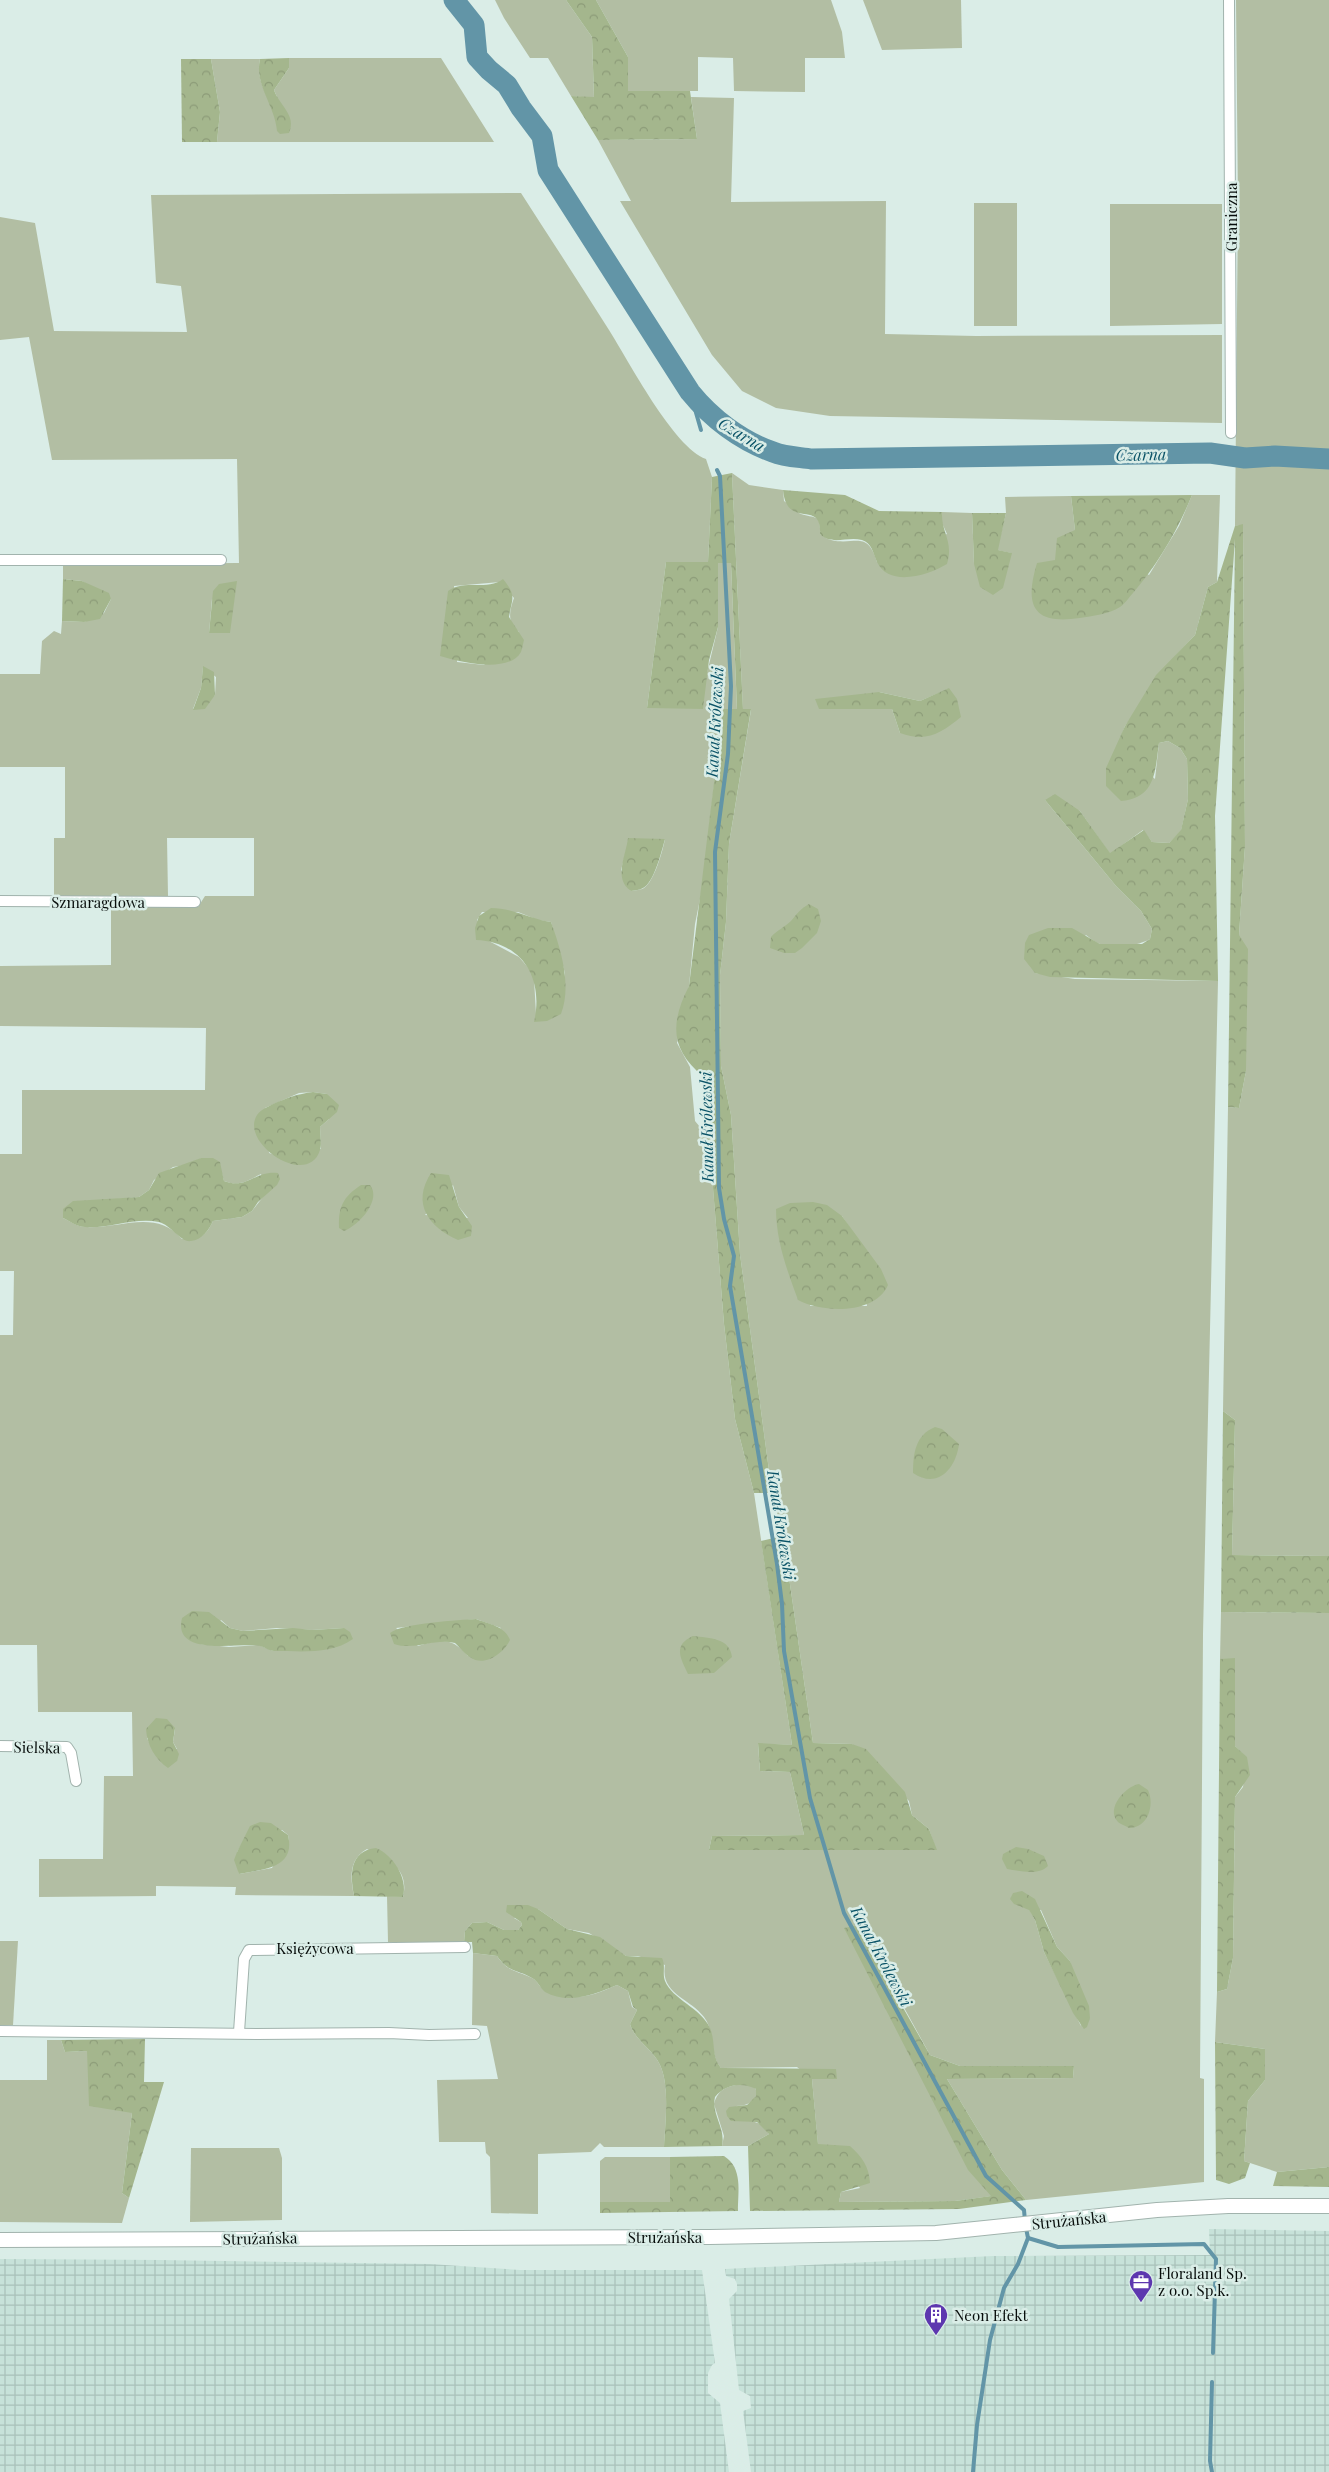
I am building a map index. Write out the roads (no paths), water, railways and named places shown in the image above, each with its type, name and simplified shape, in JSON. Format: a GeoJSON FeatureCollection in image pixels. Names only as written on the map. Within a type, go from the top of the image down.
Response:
{"type":"FeatureCollection","features":[{"type":"Feature","properties":{"kind":"main road","name":"Strużańska"},"geometry":{"type":"LineString","coordinates":[[0,2240],[710,2237],[936,2233],[1214,2207],[1329,2206]]}},
{"type":"Feature","properties":{"kind":"street","name":"Graniczna"},"geometry":{"type":"LineString","coordinates":[[1228,0],[1231,433]]}},
{"type":"Feature","properties":{"kind":"street"},"geometry":{"type":"LineString","coordinates":[[0,560],[221,560]]}},
{"type":"Feature","properties":{"kind":"street","name":"Szmaragdowa"},"geometry":{"type":"LineString","coordinates":[[0,901],[195,902]]}},
{"type":"Feature","properties":{"kind":"street","name":"Sielska"},"geometry":{"type":"LineString","coordinates":[[0,1746],[67,1747],[71,1753],[76,1781]]}},
{"type":"Feature","properties":{"kind":"street","name":"Księżycowa"},"geometry":{"type":"LineString","coordinates":[[239,2032],[244,1959],[249,1950],[465,1947]]}},
{"type":"Feature","properties":{"kind":"street"},"geometry":{"type":"LineString","coordinates":[[0,2032],[475,2034]]}},
{"type":"Feature","properties":{"kind":"waterway","name":"Czarna"},"geometry":{"type":"LineString","coordinates":[[454,0],[474,25],[477,57],[507,85],[542,136],[548,170],[690,392],[717,420],[749,442],[778,454],[812,459],[1210,453],[1245,458],[1275,456],[1329,459]]}},
{"type":"Feature","properties":{"kind":"waterway","name":"Kanał Królewski"},"geometry":{"type":"LineString","coordinates":[[690,392],[701,430]]}},
{"type":"Feature","properties":{"kind":"waterway","name":"Kanał Królewski"},"geometry":{"type":"LineString","coordinates":[[717,470],[720,476],[731,686],[728,754],[715,852],[719,1188],[724,1219],[734,1256],[730,1286],[777,1564],[782,1604],[784,1651],[810,1798],[844,1913],[986,2176],[1024,2210],[1025,2221]]}},
{"type":"Feature","properties":{"kind":"waterway","name":"Kanał Królewski"},"geometry":{"type":"LineString","coordinates":[[1026,2228],[1028,2238]]}},
{"type":"Feature","properties":{"kind":"waterway","name":"Kanał Królewski"},"geometry":{"type":"LineString","coordinates":[[1028,2238],[1058,2247],[1204,2244],[1216,2259],[1213,2353]]}},
{"type":"Feature","properties":{"kind":"waterway"},"geometry":{"type":"LineString","coordinates":[[973,2472],[977,2425],[990,2340],[1004,2288],[1018,2264],[1028,2238]]}},
{"type":"Feature","properties":{"kind":"waterway","name":"Kanał Królewski"},"geometry":{"type":"LineString","coordinates":[[1212,2382],[1210,2461],[1212,2472]]}},
{"type":"Feature","properties":{"kind":"place","name":"Floraland Sp. z o.o. Sp.k."},"geometry":{"type":"Point","coordinates":[1141,2303]}},
{"type":"Feature","properties":{"kind":"place","name":"Neon Efekt"},"geometry":{"type":"Point","coordinates":[936,2336]}}]}
